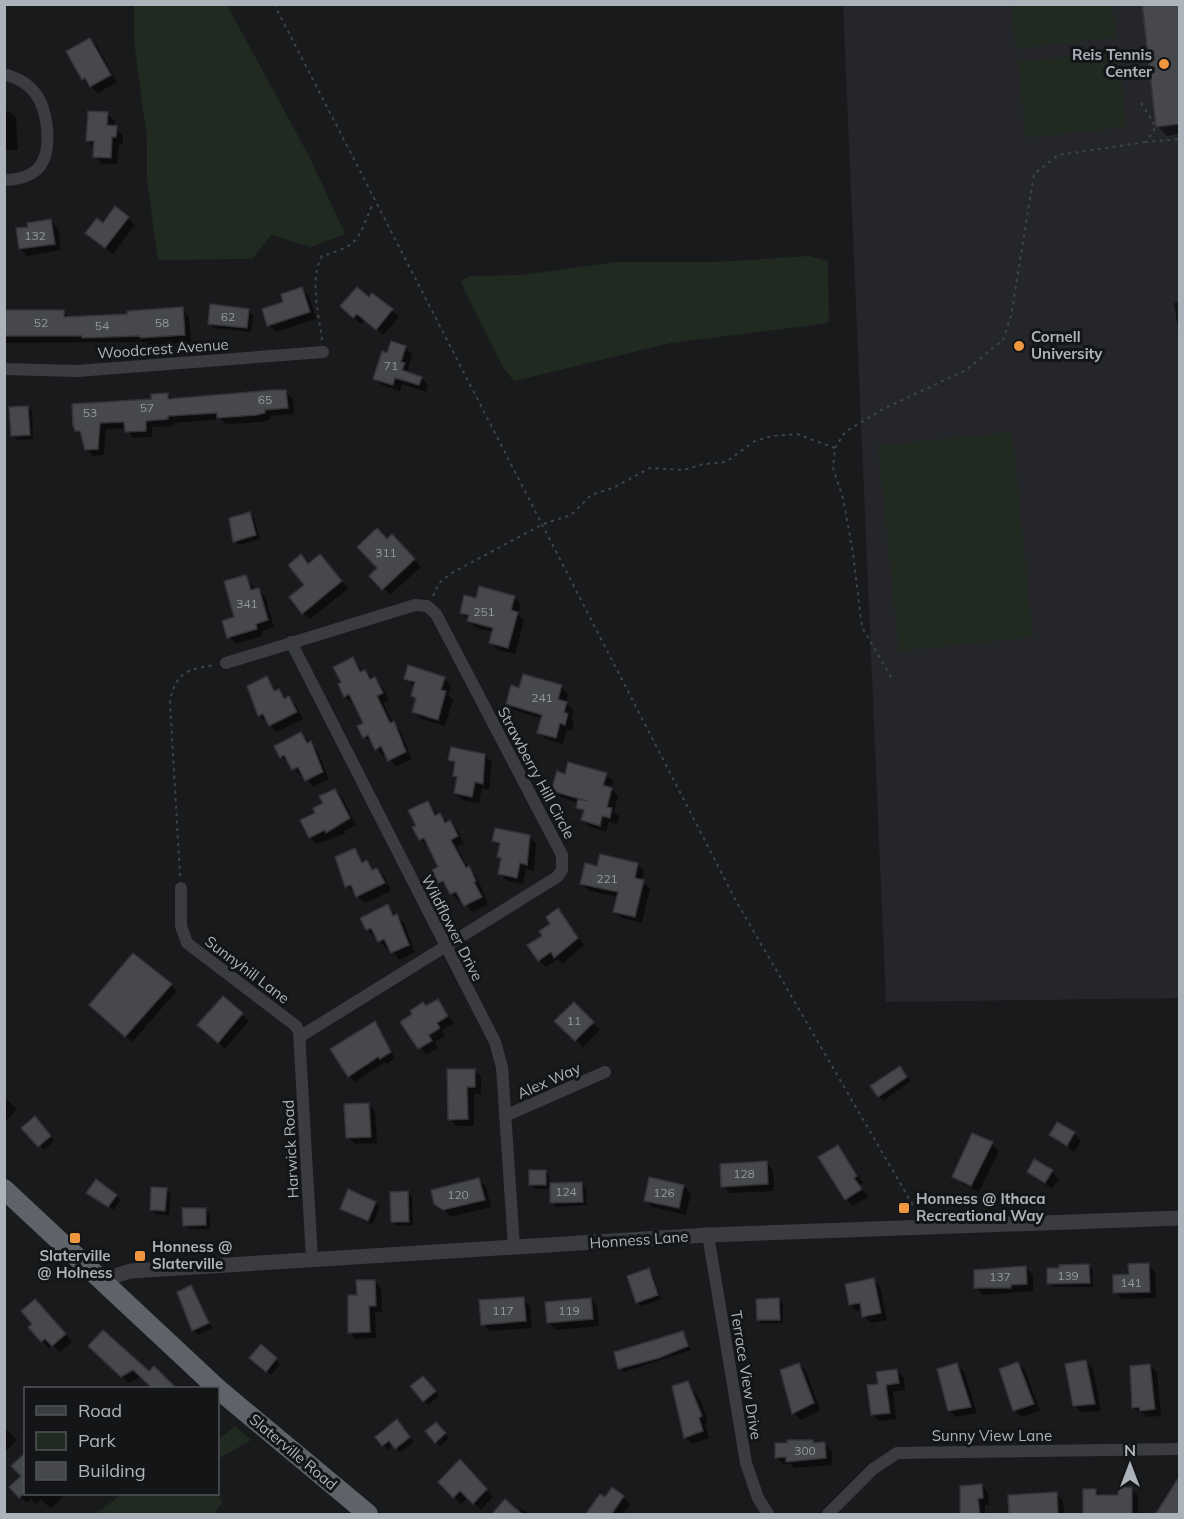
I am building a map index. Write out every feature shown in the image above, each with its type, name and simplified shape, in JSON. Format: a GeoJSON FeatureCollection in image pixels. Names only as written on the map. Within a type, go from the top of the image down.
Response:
{"type":"FeatureCollection","features":[{"type":"Feature","properties":{"kind":"highway","name":"Slaterville Road"},"geometry":{"type":"LineString","coordinates":[[4,1189],[215,1387]]}},
{"type":"Feature","properties":{"kind":"highway","name":"Slaterville Road"},"geometry":{"type":"LineString","coordinates":[[219,1391],[368,1515]]}},
{"type":"Feature","properties":{"kind":"street"},"geometry":{"type":"LineString","coordinates":[[4,74],[23,80],[37,94],[45,111],[48,142],[47,153],[35,172],[25,178],[4,180]]}},
{"type":"Feature","properties":{"kind":"street","name":"Woodcrest Avenue"},"geometry":{"type":"LineString","coordinates":[[4,369],[76,370],[323,352]]}},
{"type":"Feature","properties":{"kind":"street"},"geometry":{"type":"LineString","coordinates":[[226,663],[415,605],[428,606]]}},
{"type":"Feature","properties":{"kind":"street","name":"Strawberry Hill Circle"},"geometry":{"type":"LineString","coordinates":[[301,1036],[557,877],[563,863],[562,855],[436,614],[428,606]]}},
{"type":"Feature","properties":{"kind":"street","name":"Wildflower Drive"},"geometry":{"type":"LineString","coordinates":[[291,642],[444,947],[495,1042],[502,1067],[514,1248]]}},
{"type":"Feature","properties":{"kind":"street","name":"Sunnyhill Lane"},"geometry":{"type":"LineString","coordinates":[[181,888],[181,926],[188,943],[297,1026],[301,1036]]}},
{"type":"Feature","properties":{"kind":"street","name":"Harwick Road"},"geometry":{"type":"LineString","coordinates":[[301,1036],[312,1260]]}},
{"type":"Feature","properties":{"kind":"street","name":"Alex Way"},"geometry":{"type":"LineString","coordinates":[[505,1116],[605,1072]]}},
{"type":"Feature","properties":{"kind":"street","name":"Honness Lane"},"geometry":{"type":"LineString","coordinates":[[101,1281],[130,1271],[708,1235],[1179,1218]]}},
{"type":"Feature","properties":{"kind":"street","name":"Terrace View Drive"},"geometry":{"type":"LineString","coordinates":[[708,1235],[746,1463],[758,1498],[768,1515]]}},
{"type":"Feature","properties":{"kind":"street","name":"Sunny View Lane"},"geometry":{"type":"LineString","coordinates":[[828,1515],[873,1469],[897,1453],[1179,1449]]}},
{"type":"Feature","properties":{"kind":"path"},"geometry":{"type":"LineString","coordinates":[[274,4],[736,902],[920,1217]]}},
{"type":"Feature","properties":{"kind":"path"},"geometry":{"type":"LineString","coordinates":[[1141,103],[1156,127],[1146,142]]}},
{"type":"Feature","properties":{"kind":"path"},"geometry":{"type":"LineString","coordinates":[[891,678],[862,627],[853,553],[843,498],[833,468],[835,448],[845,432],[883,409],[966,370],[1003,340],[1011,316],[1034,174],[1058,155],[1179,139]]}},
{"type":"Feature","properties":{"kind":"path"},"geometry":{"type":"LineString","coordinates":[[323,352],[317,293],[318,263],[322,256],[344,249],[357,241],[374,202]]}},
{"type":"Feature","properties":{"kind":"path"},"geometry":{"type":"LineString","coordinates":[[428,606],[440,583],[450,574],[543,524],[571,515],[591,495],[613,488],[650,468],[684,470],[703,464],[726,462],[755,441],[773,436],[797,434],[835,448]]}},
{"type":"Feature","properties":{"kind":"path"},"geometry":{"type":"LineString","coordinates":[[181,888],[170,702],[173,687],[181,676],[192,669],[226,663]]}},
{"type":"Feature","properties":{"kind":"shaded area","name":"Cornell University"},"geometry":{"type":"Polygon","coordinates":[[[843,5],[1179,5],[1179,998],[886,1002],[843,5]]]}},
{"type":"Feature","properties":{"kind":"green space"},"geometry":{"type":"Polygon","coordinates":[[[134,5],[227,5],[311,160],[345,234],[311,247],[271,235],[252,259],[158,260],[147,180],[147,139],[134,41],[134,5]]]}},
{"type":"Feature","properties":{"kind":"green space"},"geometry":{"type":"Polygon","coordinates":[[[1011,5],[1112,5],[1116,37],[1016,49],[1011,5]]]}},
{"type":"Feature","properties":{"kind":"green space"},"geometry":{"type":"Polygon","coordinates":[[[1118,51],[1126,127],[1026,138],[1018,62],[1118,51]]]}},
{"type":"Feature","properties":{"kind":"green space"},"geometry":{"type":"Polygon","coordinates":[[[809,256],[828,261],[829,323],[671,343],[514,381],[504,369],[461,282],[469,276],[522,275],[617,262],[718,262],[809,256]]]}},
{"type":"Feature","properties":{"kind":"green space"},"geometry":{"type":"Polygon","coordinates":[[[1012,432],[1033,637],[899,651],[878,446],[1012,432]]]}},
{"type":"Feature","properties":{"kind":"green space"},"geometry":{"type":"Polygon","coordinates":[[[235,1426],[251,1440],[219,1458],[219,1439],[235,1426]]]}},
{"type":"Feature","properties":{"kind":"green space"},"geometry":{"type":"Polygon","coordinates":[[[121,1495],[217,1495],[223,1502],[213,1514],[96,1514],[121,1495]]]}},
{"type":"Feature","properties":{"kind":"building","name":"Reis Tennis Center"},"geometry":{"type":"Polygon","coordinates":[[[1142,4],[1179,4],[1179,124],[1156,127],[1142,4]]]}},
{"type":"Feature","properties":{"kind":"building"},"geometry":{"type":"Polygon","coordinates":[[[90,38],[111,75],[90,87],[85,78],[82,80],[66,51],[90,38]]]}},
{"type":"Feature","properties":{"kind":"building"},"geometry":{"type":"Polygon","coordinates":[[[88,111],[108,112],[107,125],[117,126],[116,137],[112,137],[111,158],[93,157],[94,141],[86,141],[88,111]]]}},
{"type":"Feature","properties":{"kind":"building"},"geometry":{"type":"Polygon","coordinates":[[[115,206],[129,217],[105,248],[85,233],[97,218],[103,223],[115,206]]]}},
{"type":"Feature","properties":{"kind":"building"},"geometry":{"type":"Polygon","coordinates":[[[51,219],[55,244],[19,249],[16,228],[28,227],[27,223],[51,219]]]}},
{"type":"Feature","properties":{"kind":"building"},"geometry":{"type":"Polygon","coordinates":[[[302,287],[310,312],[267,326],[262,309],[283,302],[281,294],[302,287]]]}},
{"type":"Feature","properties":{"kind":"building"},"geometry":{"type":"Polygon","coordinates":[[[357,287],[369,297],[372,293],[393,309],[376,330],[357,314],[353,318],[340,306],[357,287]]]}},
{"type":"Feature","properties":{"kind":"building"},"geometry":{"type":"Polygon","coordinates":[[[210,304],[249,309],[247,328],[208,324],[210,304]]]}},
{"type":"Feature","properties":{"kind":"building"},"geometry":{"type":"Polygon","coordinates":[[[183,307],[185,335],[140,338],[140,336],[82,338],[82,336],[4,336],[4,310],[64,310],[64,317],[127,314],[127,311],[183,307]]]}},
{"type":"Feature","properties":{"kind":"building"},"geometry":{"type":"Polygon","coordinates":[[[391,341],[406,346],[401,362],[405,363],[402,370],[422,377],[419,385],[395,378],[393,385],[373,379],[382,351],[387,353],[391,341]]]}},
{"type":"Feature","properties":{"kind":"building"},"geometry":{"type":"Polygon","coordinates":[[[286,390],[288,408],[265,410],[265,413],[256,415],[217,418],[217,413],[168,416],[168,419],[146,421],[146,431],[125,432],[124,422],[100,423],[98,449],[85,450],[80,431],[75,431],[73,425],[72,404],[151,399],[151,394],[168,393],[168,399],[286,390]]]}},
{"type":"Feature","properties":{"kind":"building"},"geometry":{"type":"Polygon","coordinates":[[[28,406],[30,435],[11,436],[9,407],[28,406]]]}},
{"type":"Feature","properties":{"kind":"building"},"geometry":{"type":"Polygon","coordinates":[[[250,512],[256,535],[233,542],[229,518],[250,512]]]}},
{"type":"Feature","properties":{"kind":"building"},"geometry":{"type":"Polygon","coordinates":[[[377,528],[387,539],[392,534],[415,559],[382,590],[369,576],[377,568],[357,547],[377,528]]]}},
{"type":"Feature","properties":{"kind":"building"},"geometry":{"type":"Polygon","coordinates":[[[301,554],[308,564],[320,554],[342,581],[302,614],[289,597],[304,585],[288,565],[301,554]]]}},
{"type":"Feature","properties":{"kind":"building"},"geometry":{"type":"Polygon","coordinates":[[[246,575],[251,590],[259,588],[268,620],[256,624],[257,629],[227,638],[222,621],[234,617],[224,581],[246,575]]]}},
{"type":"Feature","properties":{"kind":"building"},"geometry":{"type":"Polygon","coordinates":[[[479,586],[515,596],[511,610],[518,612],[508,648],[489,643],[493,628],[467,621],[469,615],[460,613],[464,595],[476,598],[479,586]]]}},
{"type":"Feature","properties":{"kind":"building"},"geometry":{"type":"Polygon","coordinates":[[[353,657],[360,672],[365,670],[370,679],[375,677],[383,693],[377,696],[390,723],[394,721],[406,752],[388,761],[381,746],[375,750],[368,735],[363,738],[357,726],[363,723],[349,694],[344,697],[338,684],[341,682],[333,667],[353,657]]]}},
{"type":"Feature","properties":{"kind":"building"},"geometry":{"type":"Polygon","coordinates":[[[408,665],[445,677],[441,690],[446,691],[438,720],[412,712],[416,698],[411,696],[415,682],[404,679],[408,665]]]}},
{"type":"Feature","properties":{"kind":"building"},"geometry":{"type":"Polygon","coordinates":[[[523,674],[562,685],[558,699],[567,702],[564,712],[568,714],[565,725],[560,723],[556,738],[537,733],[542,715],[506,704],[511,685],[519,688],[523,674]]]}},
{"type":"Feature","properties":{"kind":"building"},"geometry":{"type":"Polygon","coordinates":[[[267,676],[274,691],[279,689],[284,699],[289,696],[297,712],[269,726],[263,714],[258,716],[247,686],[267,676]]]}},
{"type":"Feature","properties":{"kind":"building"},"geometry":{"type":"Polygon","coordinates":[[[301,732],[307,743],[311,741],[323,772],[305,781],[298,767],[292,770],[284,755],[280,758],[274,746],[301,732]]]}},
{"type":"Feature","properties":{"kind":"building"},"geometry":{"type":"Polygon","coordinates":[[[451,747],[485,754],[483,784],[475,782],[472,797],[454,793],[457,777],[453,776],[455,762],[448,760],[451,747]]]}},
{"type":"Feature","properties":{"kind":"building"},"geometry":{"type":"Polygon","coordinates":[[[568,762],[607,773],[603,785],[612,788],[607,807],[612,808],[610,818],[602,816],[600,826],[581,820],[584,810],[576,808],[578,799],[587,801],[551,791],[557,771],[565,774],[568,762]]]}},
{"type":"Feature","properties":{"kind":"building"},"geometry":{"type":"Polygon","coordinates":[[[335,789],[350,818],[326,833],[325,830],[309,838],[300,820],[315,813],[313,808],[323,803],[319,796],[335,789]]]}},
{"type":"Feature","properties":{"kind":"building"},"geometry":{"type":"Polygon","coordinates":[[[428,801],[435,816],[440,813],[445,823],[450,820],[458,836],[451,840],[466,868],[469,866],[482,897],[464,906],[456,892],[450,894],[443,881],[438,883],[432,870],[438,867],[424,838],[419,840],[412,827],[416,826],[408,810],[428,801]]]}},
{"type":"Feature","properties":{"kind":"building"},"geometry":{"type":"Polygon","coordinates":[[[495,828],[530,835],[527,865],[520,863],[517,878],[498,874],[501,858],[497,857],[500,843],[492,841],[495,828]]]}},
{"type":"Feature","properties":{"kind":"building"},"geometry":{"type":"Polygon","coordinates":[[[355,848],[362,863],[367,860],[372,870],[377,868],[385,883],[356,897],[351,885],[345,887],[335,857],[355,848]]]}},
{"type":"Feature","properties":{"kind":"building"},"geometry":{"type":"Polygon","coordinates":[[[600,854],[638,863],[635,878],[644,880],[635,917],[613,912],[618,892],[580,884],[585,863],[597,866],[600,854]]]}},
{"type":"Feature","properties":{"kind":"building"},"geometry":{"type":"Polygon","coordinates":[[[388,904],[393,916],[397,914],[409,945],[391,953],[384,939],[378,942],[371,928],[366,930],[360,918],[388,904]]]}},
{"type":"Feature","properties":{"kind":"building"},"geometry":{"type":"Polygon","coordinates":[[[558,908],[578,938],[554,958],[551,952],[538,961],[527,945],[542,936],[539,931],[550,924],[546,917],[558,908]]]}},
{"type":"Feature","properties":{"kind":"building"},"geometry":{"type":"Polygon","coordinates":[[[133,953],[172,984],[125,1037],[89,1005],[133,953]]]}},
{"type":"Feature","properties":{"kind":"building"},"geometry":{"type":"Polygon","coordinates":[[[223,996],[243,1013],[218,1043],[197,1025],[223,996]]]}},
{"type":"Feature","properties":{"kind":"building"},"geometry":{"type":"Polygon","coordinates":[[[438,999],[448,1016],[437,1023],[440,1028],[429,1035],[432,1041],[418,1049],[400,1022],[412,1014],[410,1011],[423,1002],[426,1006],[438,999]]]}},
{"type":"Feature","properties":{"kind":"building"},"geometry":{"type":"Polygon","coordinates":[[[574,1002],[594,1022],[575,1041],[554,1021],[574,1002]]]}},
{"type":"Feature","properties":{"kind":"building"},"geometry":{"type":"Polygon","coordinates":[[[375,1021],[391,1052],[380,1059],[378,1057],[348,1077],[330,1049],[375,1021]]]}},
{"type":"Feature","properties":{"kind":"building"},"geometry":{"type":"Polygon","coordinates":[[[900,1066],[907,1077],[878,1097],[870,1086],[900,1066]]]}},
{"type":"Feature","properties":{"kind":"building"},"geometry":{"type":"Polygon","coordinates":[[[447,1069],[475,1069],[475,1087],[467,1087],[468,1119],[448,1120],[447,1069]]]}},
{"type":"Feature","properties":{"kind":"building"},"geometry":{"type":"Polygon","coordinates":[[[369,1103],[371,1137],[346,1138],[344,1104],[369,1103]]]}},
{"type":"Feature","properties":{"kind":"building"},"geometry":{"type":"Polygon","coordinates":[[[35,1116],[51,1136],[38,1147],[21,1128],[35,1116]]]}},
{"type":"Feature","properties":{"kind":"building"},"geometry":{"type":"Polygon","coordinates":[[[1057,1122],[1075,1132],[1067,1146],[1049,1135],[1057,1122]]]}},
{"type":"Feature","properties":{"kind":"building"},"geometry":{"type":"Polygon","coordinates":[[[972,1133],[993,1142],[971,1186],[952,1177],[972,1133]]]}},
{"type":"Feature","properties":{"kind":"building"},"geometry":{"type":"Polygon","coordinates":[[[838,1145],[857,1176],[854,1178],[862,1189],[845,1200],[818,1157],[838,1145]]]}},
{"type":"Feature","properties":{"kind":"building"},"geometry":{"type":"Polygon","coordinates":[[[1034,1159],[1053,1170],[1045,1183],[1027,1172],[1034,1159]]]}},
{"type":"Feature","properties":{"kind":"building"},"geometry":{"type":"Polygon","coordinates":[[[767,1161],[768,1184],[721,1187],[720,1164],[767,1161]]]}},
{"type":"Feature","properties":{"kind":"building"},"geometry":{"type":"Polygon","coordinates":[[[529,1170],[546,1170],[546,1185],[529,1185],[529,1170]]]}},
{"type":"Feature","properties":{"kind":"building"},"geometry":{"type":"Polygon","coordinates":[[[649,1177],[684,1185],[679,1208],[644,1201],[649,1177]]]}},
{"type":"Feature","properties":{"kind":"building"},"geometry":{"type":"Polygon","coordinates":[[[479,1178],[485,1200],[443,1210],[434,1204],[431,1190],[479,1178]]]}},
{"type":"Feature","properties":{"kind":"building"},"geometry":{"type":"Polygon","coordinates":[[[96,1179],[117,1195],[108,1207],[86,1193],[96,1179]]]}},
{"type":"Feature","properties":{"kind":"building"},"geometry":{"type":"Polygon","coordinates":[[[582,1182],[583,1202],[550,1203],[550,1183],[582,1182]]]}},
{"type":"Feature","properties":{"kind":"building"},"geometry":{"type":"Polygon","coordinates":[[[151,1187],[167,1188],[165,1211],[150,1210],[151,1187]]]}},
{"type":"Feature","properties":{"kind":"building"},"geometry":{"type":"Polygon","coordinates":[[[348,1189],[376,1202],[368,1221],[340,1209],[348,1189]]]}},
{"type":"Feature","properties":{"kind":"building"},"geometry":{"type":"Polygon","coordinates":[[[408,1191],[409,1222],[391,1222],[390,1192],[408,1191]]]}},
{"type":"Feature","properties":{"kind":"building"},"geometry":{"type":"Polygon","coordinates":[[[182,1208],[206,1208],[206,1225],[183,1226],[182,1208]]]}},
{"type":"Feature","properties":{"kind":"building"},"geometry":{"type":"Polygon","coordinates":[[[1149,1263],[1150,1292],[1113,1293],[1113,1275],[1129,1274],[1128,1264],[1149,1263]]]}},
{"type":"Feature","properties":{"kind":"building"},"geometry":{"type":"Polygon","coordinates":[[[1089,1264],[1090,1283],[1047,1284],[1047,1268],[1059,1268],[1059,1265],[1089,1264]]]}},
{"type":"Feature","properties":{"kind":"building"},"geometry":{"type":"Polygon","coordinates":[[[1026,1266],[1027,1284],[1011,1285],[1011,1288],[974,1288],[974,1270],[1026,1266]]]}},
{"type":"Feature","properties":{"kind":"building"},"geometry":{"type":"Polygon","coordinates":[[[649,1268],[658,1295],[636,1303],[627,1276],[649,1268]]]}},
{"type":"Feature","properties":{"kind":"building"},"geometry":{"type":"Polygon","coordinates":[[[874,1278],[881,1313],[862,1317],[860,1303],[849,1305],[845,1284],[874,1278]]]}},
{"type":"Feature","properties":{"kind":"building"},"geometry":{"type":"Polygon","coordinates":[[[356,1280],[375,1280],[376,1306],[369,1306],[370,1332],[348,1333],[348,1295],[357,1295],[356,1280]]]}},
{"type":"Feature","properties":{"kind":"building"},"geometry":{"type":"Polygon","coordinates":[[[191,1285],[209,1323],[192,1331],[177,1292],[191,1285]]]}},
{"type":"Feature","properties":{"kind":"building"},"geometry":{"type":"Polygon","coordinates":[[[524,1297],[526,1321],[481,1325],[479,1300],[524,1297]]]}},
{"type":"Feature","properties":{"kind":"building"},"geometry":{"type":"Polygon","coordinates":[[[591,1298],[593,1319],[547,1323],[545,1302],[591,1298]]]}},
{"type":"Feature","properties":{"kind":"building"},"geometry":{"type":"Polygon","coordinates":[[[779,1298],[780,1320],[757,1320],[756,1299],[779,1298]]]}},
{"type":"Feature","properties":{"kind":"building"},"geometry":{"type":"Polygon","coordinates":[[[35,1299],[66,1334],[52,1346],[45,1339],[41,1342],[28,1327],[32,1324],[21,1311],[35,1299]]]}},
{"type":"Feature","properties":{"kind":"building"},"geometry":{"type":"Polygon","coordinates":[[[103,1330],[149,1371],[154,1366],[175,1387],[151,1387],[133,1370],[121,1377],[88,1346],[103,1330]]]}},
{"type":"Feature","properties":{"kind":"building"},"geometry":{"type":"Polygon","coordinates":[[[683,1331],[688,1346],[659,1358],[618,1369],[614,1352],[683,1331]]]}},
{"type":"Feature","properties":{"kind":"building"},"geometry":{"type":"Polygon","coordinates":[[[261,1344],[277,1358],[266,1372],[249,1358],[261,1344]]]}},
{"type":"Feature","properties":{"kind":"building"},"geometry":{"type":"Polygon","coordinates":[[[1086,1360],[1095,1404],[1073,1406],[1065,1364],[1086,1360]]]}},
{"type":"Feature","properties":{"kind":"building"},"geometry":{"type":"Polygon","coordinates":[[[1018,1362],[1034,1404],[1013,1411],[999,1369],[1018,1362]]]}},
{"type":"Feature","properties":{"kind":"building"},"geometry":{"type":"Polygon","coordinates":[[[799,1363],[814,1403],[792,1414],[780,1370],[799,1363]]]}},
{"type":"Feature","properties":{"kind":"building"},"geometry":{"type":"Polygon","coordinates":[[[957,1363],[971,1407],[948,1411],[937,1369],[957,1363]]]}},
{"type":"Feature","properties":{"kind":"building"},"geometry":{"type":"Polygon","coordinates":[[[1150,1364],[1155,1409],[1140,1411],[1139,1407],[1132,1408],[1130,1366],[1150,1364]]]}},
{"type":"Feature","properties":{"kind":"building"},"geometry":{"type":"Polygon","coordinates":[[[897,1369],[899,1383],[886,1385],[890,1413],[871,1415],[867,1385],[878,1384],[876,1372],[897,1369]]]}},
{"type":"Feature","properties":{"kind":"building"},"geometry":{"type":"Polygon","coordinates":[[[423,1376],[436,1391],[423,1402],[410,1386],[423,1376]]]}},
{"type":"Feature","properties":{"kind":"building"},"geometry":{"type":"Polygon","coordinates":[[[688,1381],[702,1416],[699,1418],[703,1431],[684,1438],[672,1386],[688,1381]]]}},
{"type":"Feature","properties":{"kind":"building"},"geometry":{"type":"Polygon","coordinates":[[[397,1419],[410,1437],[395,1449],[389,1441],[382,1446],[375,1437],[397,1419]]]}},
{"type":"Feature","properties":{"kind":"building"},"geometry":{"type":"Polygon","coordinates":[[[436,1422],[446,1433],[435,1443],[425,1431],[436,1422]]]}},
{"type":"Feature","properties":{"kind":"building"},"geometry":{"type":"Polygon","coordinates":[[[787,1440],[825,1442],[826,1458],[786,1462],[786,1457],[775,1458],[775,1443],[787,1443],[787,1440]]]}},
{"type":"Feature","properties":{"kind":"building"},"geometry":{"type":"Polygon","coordinates":[[[24,1454],[24,1494],[19,1498],[9,1487],[21,1476],[11,1466],[24,1454]]]}},
{"type":"Feature","properties":{"kind":"building"},"geometry":{"type":"Polygon","coordinates":[[[460,1459],[487,1489],[473,1504],[460,1491],[453,1498],[438,1482],[460,1459]]]}},
{"type":"Feature","properties":{"kind":"building"},"geometry":{"type":"Polygon","coordinates":[[[1179,1477],[1179,1515],[1155,1515],[1160,1507],[1179,1477]]]}},
{"type":"Feature","properties":{"kind":"building"},"geometry":{"type":"Polygon","coordinates":[[[982,1484],[983,1498],[978,1499],[980,1515],[960,1515],[960,1486],[982,1484]]]}},
{"type":"Feature","properties":{"kind":"building"},"geometry":{"type":"Polygon","coordinates":[[[612,1487],[624,1496],[611,1515],[585,1515],[600,1494],[605,1497],[612,1487]]]}},
{"type":"Feature","properties":{"kind":"building"},"geometry":{"type":"Polygon","coordinates":[[[1132,1487],[1132,1515],[1083,1515],[1083,1489],[1096,1489],[1096,1495],[1118,1495],[1118,1488],[1132,1487]]]}},
{"type":"Feature","properties":{"kind":"building"},"geometry":{"type":"Polygon","coordinates":[[[1057,1492],[1058,1515],[1009,1515],[1008,1495],[1057,1492]]]}},
{"type":"Feature","properties":{"kind":"building"},"geometry":{"type":"Polygon","coordinates":[[[505,1499],[523,1515],[491,1515],[505,1499]]]}},
{"type":"Feature","properties":{"kind":"place","name":"Reis Tennis Center"},"geometry":{"type":"Point","coordinates":[1164,64]}},
{"type":"Feature","properties":{"kind":"place","name":"Cornell University"},"geometry":{"type":"Point","coordinates":[1019,346]}},
{"type":"Feature","properties":{"kind":"place","name":"Honness @ Ithaca Recreational Way"},"geometry":{"type":"Point","coordinates":[904,1208]}},
{"type":"Feature","properties":{"kind":"place","name":"Slaterville @ Holness"},"geometry":{"type":"Point","coordinates":[75,1238]}},
{"type":"Feature","properties":{"kind":"place","name":"Honness @ Slaterville"},"geometry":{"type":"Point","coordinates":[140,1256]}}]}
